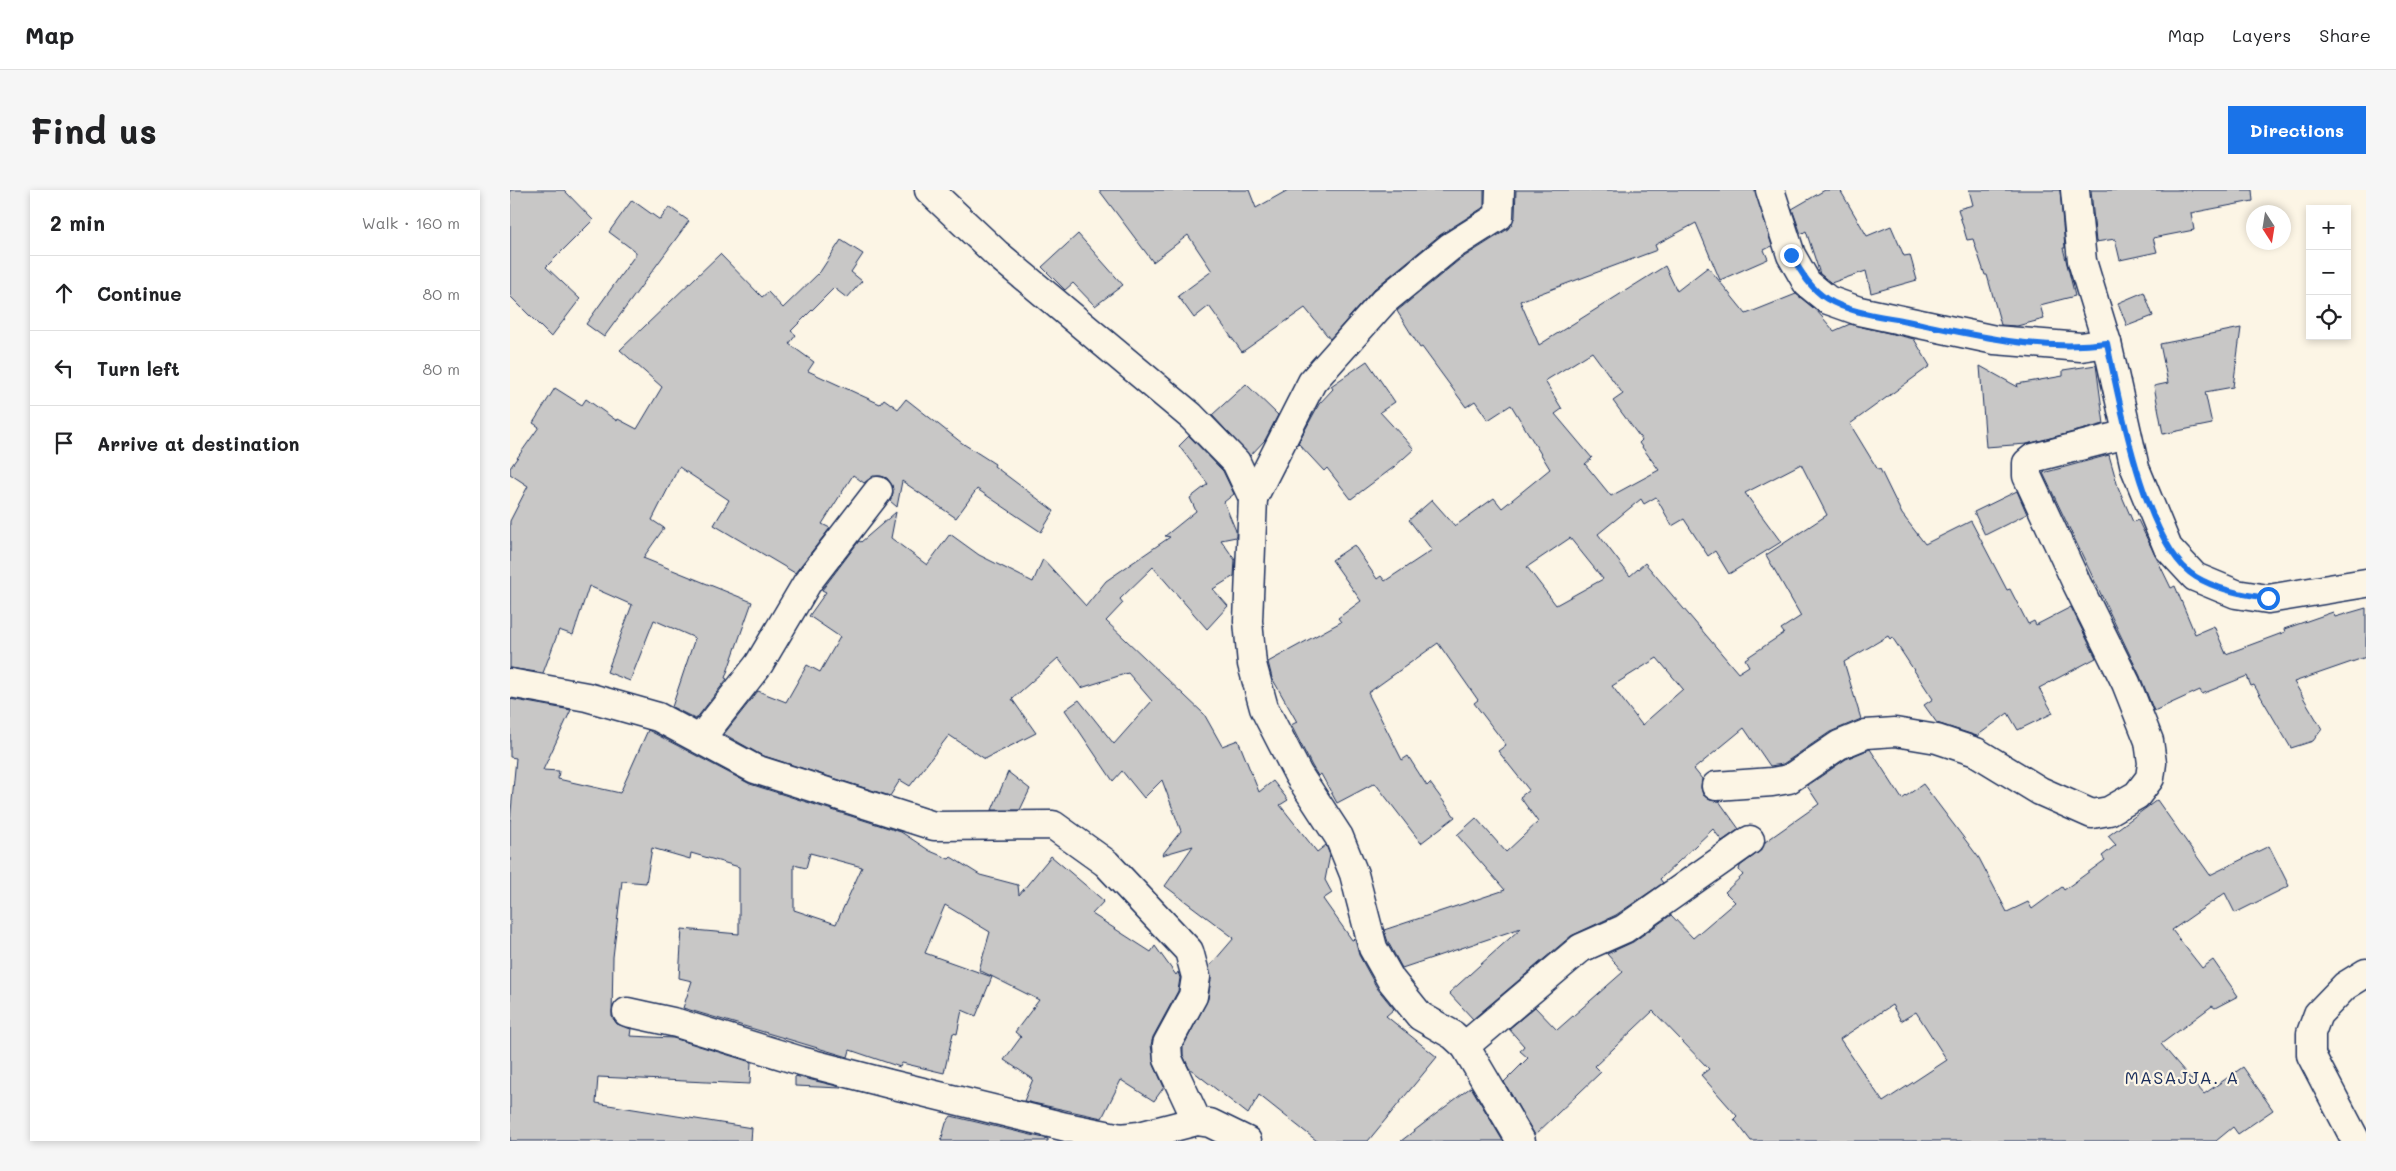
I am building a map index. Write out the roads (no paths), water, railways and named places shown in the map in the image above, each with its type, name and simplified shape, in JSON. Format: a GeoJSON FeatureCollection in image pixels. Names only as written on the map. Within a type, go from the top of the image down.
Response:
{"type":"FeatureCollection","features":[{"type":"Feature","properties":{"kind":"street"},"geometry":{"type":"LineString","coordinates":[[930,190],[1004,260],[1191,416],[1236,462],[1253,498]]}},
{"type":"Feature","properties":{"kind":"street"},"geometry":{"type":"LineString","coordinates":[[1500,190],[1499,216],[1450,247],[1384,301],[1312,382],[1253,498],[1248,620],[1252,664],[1264,708],[1298,774],[1339,837],[1354,874],[1373,948],[1391,980],[1420,1016],[1453,1035],[1465,1046],[1521,1141]]}},
{"type":"Feature","properties":{"kind":"street"},"geometry":{"type":"LineString","coordinates":[[1770,190],[1791,255],[1807,283],[1828,300],[1859,311],[1995,340],[2081,347],[2107,343]]}},
{"type":"Feature","properties":{"kind":"street"},"geometry":{"type":"LineString","coordinates":[[2075,190],[2082,261],[2107,343],[2135,468],[2168,548],[2195,577],[2236,594],[2268,598],[2366,583]]}},
{"type":"Feature","properties":{"kind":"street"},"geometry":{"type":"LineString","coordinates":[[1716,786],[1789,779],[1839,745],[1866,734],[1895,732],[1937,739],[1976,752],[2040,791],[2092,814],[2109,811],[2137,795],[2150,778],[2152,763],[2149,741],[2126,683],[2027,476],[2028,462],[2033,458],[2127,434]]}},
{"type":"Feature","properties":{"kind":"street"},"geometry":{"type":"LineString","coordinates":[[701,738],[759,664],[807,583],[878,491]]}},
{"type":"Feature","properties":{"kind":"street"},"geometry":{"type":"LineString","coordinates":[[510,683],[587,697],[658,717],[701,738],[755,769],[934,826],[1052,825],[1106,863],[1189,951],[1196,977],[1193,996],[1167,1044],[1168,1059],[1197,1121]]}},
{"type":"Feature","properties":{"kind":"street"},"geometry":{"type":"LineString","coordinates":[[1465,1046],[1581,948],[1624,929],[1750,840]]}},
{"type":"Feature","properties":{"kind":"street"},"geometry":{"type":"LineString","coordinates":[[2356,1141],[2311,1055],[2310,1033],[2318,1014],[2345,986],[2366,973]]}},
{"type":"Feature","properties":{"kind":"street"},"geometry":{"type":"LineString","coordinates":[[627,1012],[678,1023],[792,1058],[890,1084],[1066,1127],[1121,1138],[1140,1136],[1197,1121],[1210,1123],[1247,1141]]}},
{"type":"Feature","properties":{"kind":"district","name":"MASAJJA. A"},"geometry":{"type":"Point","coordinates":[2182,1077]}}]}
